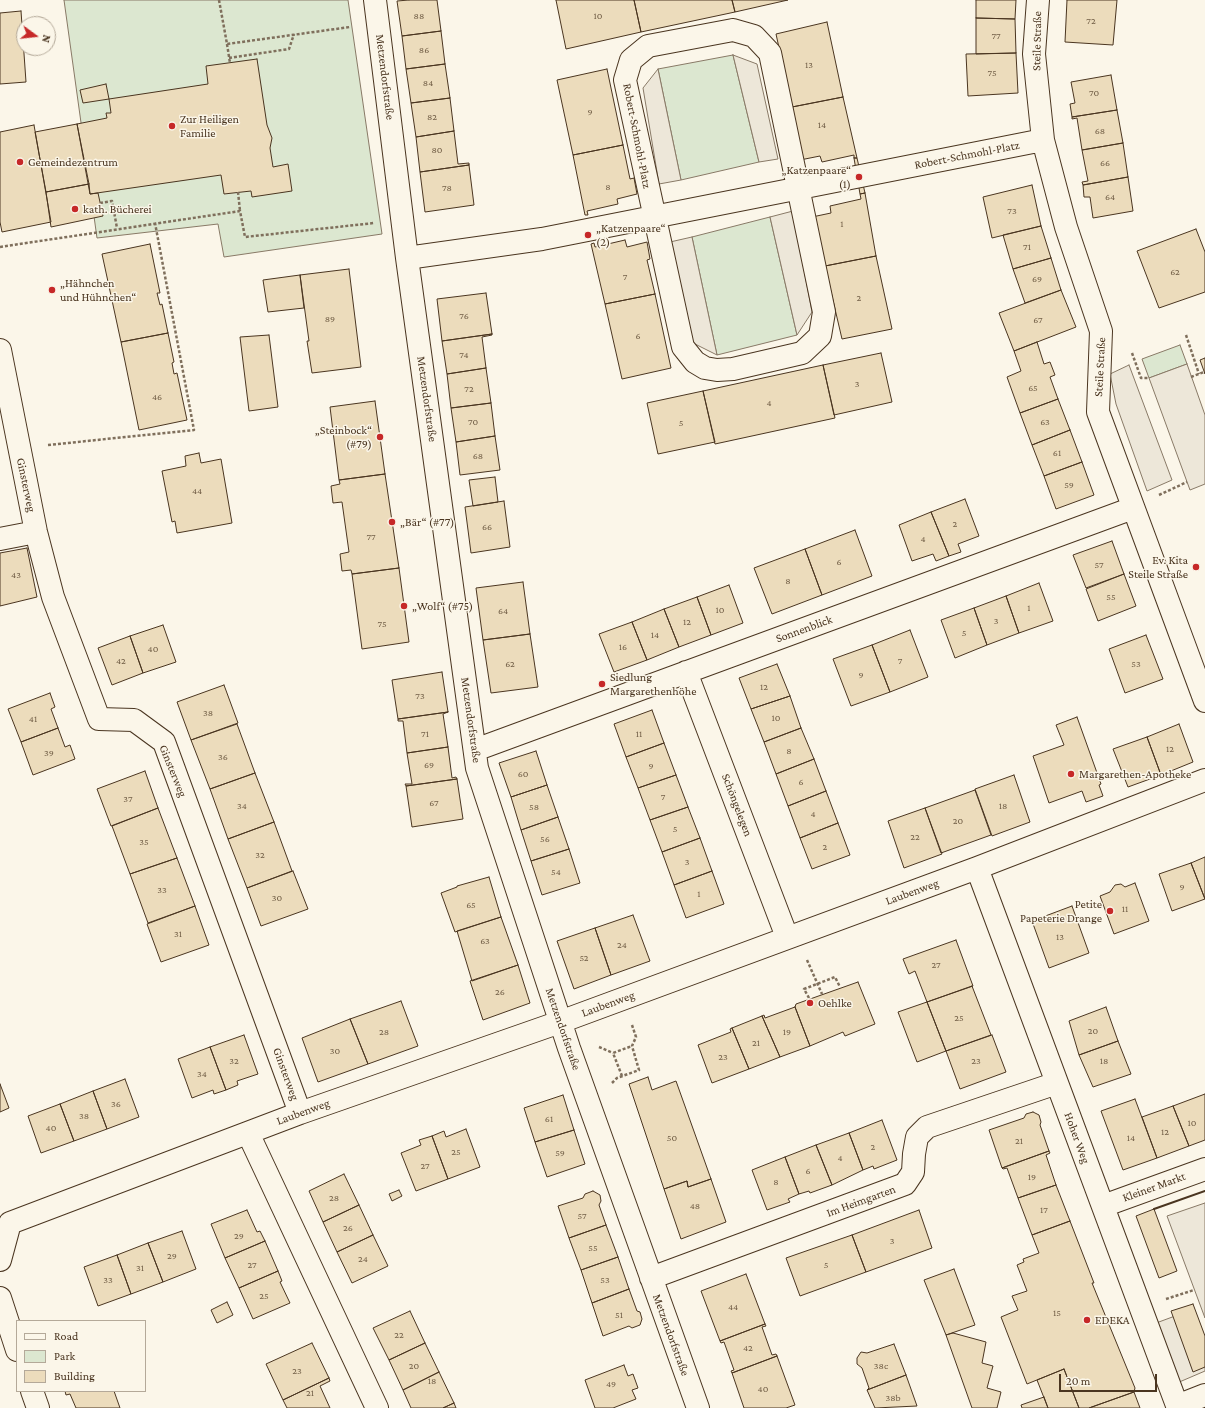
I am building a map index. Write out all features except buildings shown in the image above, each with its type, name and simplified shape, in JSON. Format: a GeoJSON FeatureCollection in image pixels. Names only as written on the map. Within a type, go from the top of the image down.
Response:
{"type":"FeatureCollection","features":[{"type":"Feature","properties":{"kind":"street","name":"Metzendorfstraße"},"geometry":{"type":"LineString","coordinates":[[375,0],[407,258],[475,750],[482,786],[560,1022],[650,1278],[698,1408]]}},
{"type":"Feature","properties":{"kind":"street","name":"Steile Straße"},"geometry":{"type":"LineString","coordinates":[[1038,0],[1034,54],[1043,140],[1066,227],[1101,331],[1098,412],[1205,701]]}},
{"type":"Feature","properties":{"kind":"street","name":"Robert-Schmohl-Platz"},"geometry":{"type":"LineString","coordinates":[[733,30],[754,36],[770,53],[824,312],[820,336],[802,353],[733,369],[716,370],[705,368],[695,362],[683,347],[654,216],[625,80],[631,60],[648,46],[656,44],[733,30]]}},
{"type":"Feature","properties":{"kind":"street","name":"Robert-Schmohl-Platz"},"geometry":{"type":"LineString","coordinates":[[407,258],[542,238],[1043,140]]}},
{"type":"Feature","properties":{"kind":"street","name":"Ginsterweg"},"geometry":{"type":"LineString","coordinates":[[0,350],[36,532],[53,597],[99,719],[134,720],[164,742],[300,1112]]}},
{"type":"Feature","properties":{"kind":"street","name":"Sonnenblick"},"geometry":{"type":"LineString","coordinates":[[475,750],[1133,508]]}},
{"type":"Feature","properties":{"kind":"street"},"geometry":{"type":"LineString","coordinates":[[0,539],[36,532]]}},
{"type":"Feature","properties":{"kind":"street","name":"Schöngelegen"},"geometry":{"type":"LineString","coordinates":[[686,672],[787,937]]}},
{"type":"Feature","properties":{"kind":"street","name":"Laubenweg"},"geometry":{"type":"LineString","coordinates":[[5,1221],[248,1133],[300,1112],[560,1022],[977,868],[1205,780]]}},
{"type":"Feature","properties":{"kind":"street","name":"Hoher Weg"},"geometry":{"type":"LineString","coordinates":[[977,868],[1177,1407]]}},
{"type":"Feature","properties":{"kind":"street","name":"Im Heimgarten"},"geometry":{"type":"LineString","coordinates":[[650,1278],[905,1184],[913,1172],[914,1154],[918,1138],[927,1127],[1057,1083]]}},
{"type":"Feature","properties":{"kind":"street"},"geometry":{"type":"LineString","coordinates":[[248,1133],[377,1408]]}},
{"type":"Feature","properties":{"kind":"street","name":"Kleiner Markt"},"geometry":{"type":"LineString","coordinates":[[1102,1206],[1205,1169]]}},
{"type":"Feature","properties":{"kind":"street"},"geometry":{"type":"LineString","coordinates":[[0,1260],[5,1221]]}},
{"type":"Feature","properties":{"kind":"street"},"geometry":{"type":"LineString","coordinates":[[0,1298],[16,1347]]}},
{"type":"Feature","properties":{"kind":"street"},"geometry":{"type":"LineString","coordinates":[[32,1392],[38,1408]]}},
{"type":"Feature","properties":{"kind":"street"},"geometry":{"type":"LineString","coordinates":[[1177,1407],[1205,1395]]}},
{"type":"Feature","properties":{"kind":"path"},"geometry":{"type":"LineString","coordinates":[[219,0],[230,63]]}},
{"type":"Feature","properties":{"kind":"path"},"geometry":{"type":"LineString","coordinates":[[226,44],[378,24]]}},
{"type":"Feature","properties":{"kind":"path"},"geometry":{"type":"LineString","coordinates":[[229,58],[289,49],[294,34]]}},
{"type":"Feature","properties":{"kind":"path"},"geometry":{"type":"LineString","coordinates":[[238,192],[245,237],[402,220]]}},
{"type":"Feature","properties":{"kind":"path"},"geometry":{"type":"LineString","coordinates":[[100,203],[112,201],[117,228]]}},
{"type":"Feature","properties":{"kind":"path"},"geometry":{"type":"LineString","coordinates":[[0,247],[117,228],[240,211]]}},
{"type":"Feature","properties":{"kind":"path"},"geometry":{"type":"LineString","coordinates":[[19,448],[194,430],[155,223]]}},
{"type":"Feature","properties":{"kind":"path"},"geometry":{"type":"LineString","coordinates":[[1186,335],[1199,374]]}},
{"type":"Feature","properties":{"kind":"path"},"geometry":{"type":"LineString","coordinates":[[1132,353],[1141,378],[1149,378]]}},
{"type":"Feature","properties":{"kind":"path"},"geometry":{"type":"LineString","coordinates":[[1191,377],[1204,372]]}},
{"type":"Feature","properties":{"kind":"path"},"geometry":{"type":"LineString","coordinates":[[809,998],[804,989],[836,977],[840,988]]}},
{"type":"Feature","properties":{"kind":"path"},"geometry":{"type":"LineString","coordinates":[[817,984],[822,994]]}},
{"type":"Feature","properties":{"kind":"path"},"geometry":{"type":"LineString","coordinates":[[585,1093],[612,1083],[622,1076],[639,1070],[632,1046],[636,1037],[632,1025]]}},
{"type":"Feature","properties":{"kind":"path"},"geometry":{"type":"LineString","coordinates":[[595,1043],[613,1053],[622,1076]]}},
{"type":"Feature","properties":{"kind":"path"},"geometry":{"type":"LineString","coordinates":[[613,1053],[632,1046]]}},
{"type":"Feature","properties":{"kind":"path"},"geometry":{"type":"LineString","coordinates":[[1168,1298],[1194,1290]]}},
{"type":"Feature","properties":{"kind":"green space"},"geometry":{"type":"Polygon","coordinates":[[[64,0],[348,0],[382,234],[224,257],[218,224],[97,238],[64,0]]]}},
{"type":"Feature","properties":{"kind":"green space"},"geometry":{"type":"Polygon","coordinates":[[[733,55],[759,162],[681,180],[658,69],[733,55]]]}},
{"type":"Feature","properties":{"kind":"green space"},"geometry":{"type":"Polygon","coordinates":[[[770,217],[797,335],[717,355],[692,237],[770,217]]]}},
{"type":"Feature","properties":{"kind":"green space"},"geometry":{"type":"Polygon","coordinates":[[[1180,345],[1187,364],[1149,378],[1142,359],[1180,345]]]}},
{"type":"Feature","properties":{"kind":"shaded area"},"geometry":{"type":"Polygon","coordinates":[[[733,55],[757,64],[778,159],[759,162],[733,55]]]}},
{"type":"Feature","properties":{"kind":"shaded area"},"geometry":{"type":"Polygon","coordinates":[[[658,69],[681,180],[659,184],[643,88],[658,69]]]}},
{"type":"Feature","properties":{"kind":"shaded area"},"geometry":{"type":"Polygon","coordinates":[[[793,211],[812,312],[797,335],[770,217],[793,211]]]}},
{"type":"Feature","properties":{"kind":"shaded area"},"geometry":{"type":"Polygon","coordinates":[[[692,237],[717,355],[693,343],[670,242],[692,237]]]}},
{"type":"Feature","properties":{"kind":"shaded area"},"geometry":{"type":"Polygon","coordinates":[[[1187,364],[1205,415],[1205,484],[1190,490],[1149,378],[1187,364]]]}},
{"type":"Feature","properties":{"kind":"shaded area"},"geometry":{"type":"Polygon","coordinates":[[[1129,365],[1172,480],[1147,491],[1116,404],[1110,374],[1129,365]]]}},
{"type":"Feature","properties":{"kind":"shaded area"},"geometry":{"type":"Polygon","coordinates":[[[1205,1203],[1205,1318],[1167,1216],[1205,1203]]]}},
{"type":"Feature","properties":{"kind":"shaded area"},"geometry":{"type":"Polygon","coordinates":[[[1194,1309],[1205,1339],[1205,1371],[1170,1386],[1148,1326],[1194,1309]]]}},
{"type":"Feature","properties":{"kind":"wall"},"geometry":{"type":"LineString","coordinates":[[1154,1209],[1205,1191]]}},
{"type":"Feature","properties":{"kind":"place","name":"Zur Heiligen Familie"},"geometry":{"type":"Point","coordinates":[172,126]}},
{"type":"Feature","properties":{"kind":"place","name":"Gemeindezentrum"},"geometry":{"type":"Point","coordinates":[20,162]}},
{"type":"Feature","properties":{"kind":"place","name":"„Katzenpaare“ (1)"},"geometry":{"type":"Point","coordinates":[859,177]}},
{"type":"Feature","properties":{"kind":"place","name":"kath. Bücherei"},"geometry":{"type":"Point","coordinates":[75,209]}},
{"type":"Feature","properties":{"kind":"place","name":"„Katzenpaare“ (2)"},"geometry":{"type":"Point","coordinates":[588,235]}},
{"type":"Feature","properties":{"kind":"place","name":"„Hähnchen und Hühnchen“"},"geometry":{"type":"Point","coordinates":[52,290]}},
{"type":"Feature","properties":{"kind":"place","name":"„Steinbock“ (#79)"},"geometry":{"type":"Point","coordinates":[380,437]}},
{"type":"Feature","properties":{"kind":"place","name":"„Bär“ (#77)"},"geometry":{"type":"Point","coordinates":[392,522]}},
{"type":"Feature","properties":{"kind":"place","name":"Ev. Kita Steile Straße"},"geometry":{"type":"Point","coordinates":[1196,567]}},
{"type":"Feature","properties":{"kind":"place","name":"„Wolf“ (#75)"},"geometry":{"type":"Point","coordinates":[404,606]}},
{"type":"Feature","properties":{"kind":"place","name":"Siedlung Margarethenhöhe"},"geometry":{"type":"Point","coordinates":[602,684]}},
{"type":"Feature","properties":{"kind":"place","name":"Margarethen-Apotheke"},"geometry":{"type":"Point","coordinates":[1071,774]}},
{"type":"Feature","properties":{"kind":"place","name":"Petite Papeterie Drange"},"geometry":{"type":"Point","coordinates":[1110,911]}},
{"type":"Feature","properties":{"kind":"place","name":"Oehlke"},"geometry":{"type":"Point","coordinates":[810,1003]}},
{"type":"Feature","properties":{"kind":"place","name":"EDEKA"},"geometry":{"type":"Point","coordinates":[1087,1320]}}]}
